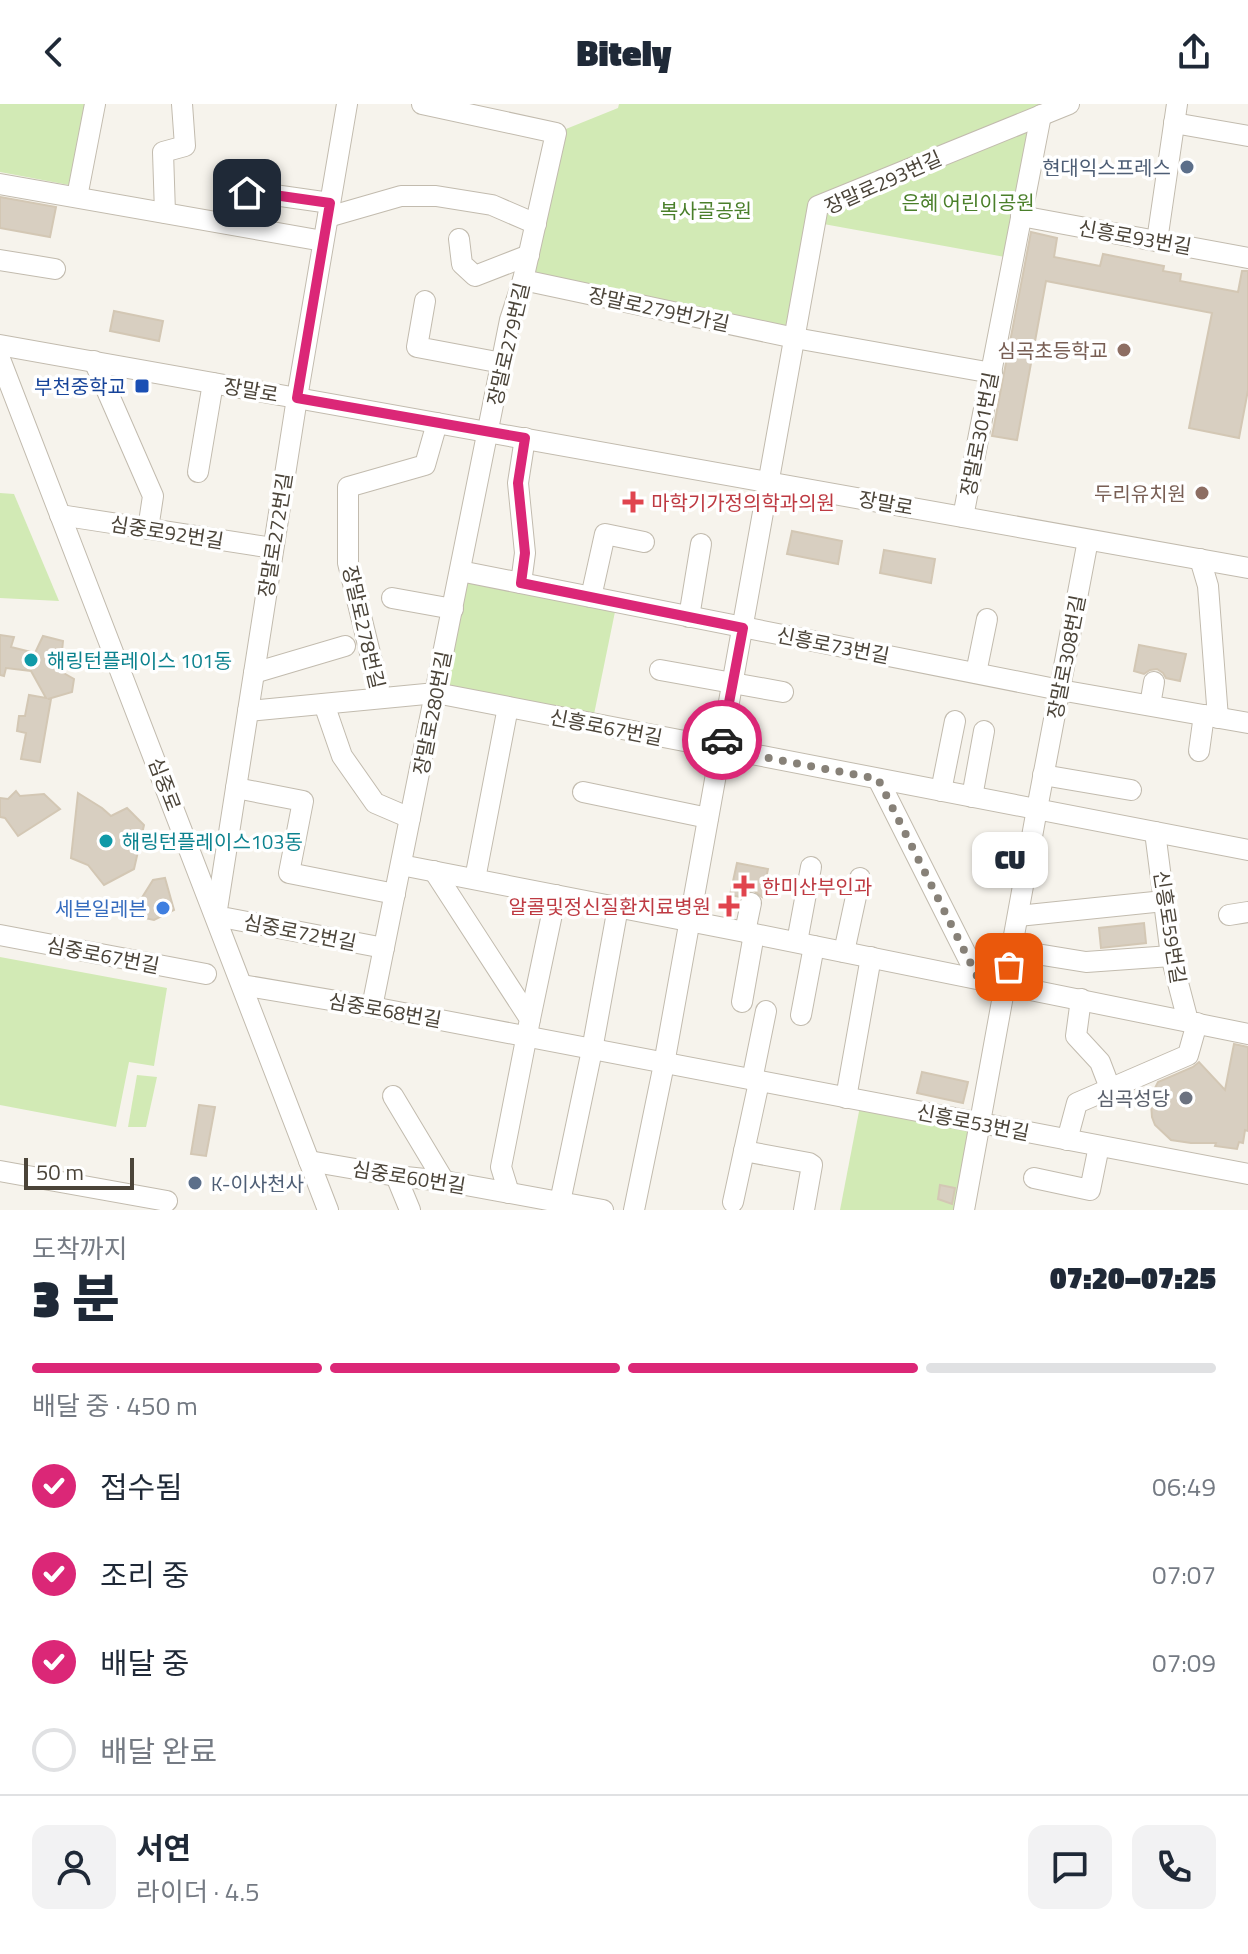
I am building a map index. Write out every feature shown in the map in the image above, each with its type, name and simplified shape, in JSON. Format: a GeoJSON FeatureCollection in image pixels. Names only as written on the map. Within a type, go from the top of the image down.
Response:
{"type":"FeatureCollection","features":[{"type":"Feature","properties":{"kind":"street"},"geometry":{"type":"LineString","coordinates":[[77,197],[95,104]]}},
{"type":"Feature","properties":{"kind":"street"},"geometry":{"type":"LineString","coordinates":[[165,213],[163,152],[185,146],[182,104]]}},
{"type":"Feature","properties":{"kind":"street","name":"장말로272번길"},"geometry":{"type":"LineString","coordinates":[[216,916],[297,398],[347,104]]}},
{"type":"Feature","properties":{"kind":"street","name":"장말로279번길"},"geometry":{"type":"LineString","coordinates":[[422,104],[556,133],[523,280],[510,320],[488,432]]}},
{"type":"Feature","properties":{"kind":"street","name":"장말로293번길"},"geometry":{"type":"LineString","coordinates":[[634,1210],[664,1064],[818,206],[1069,104]]}},
{"type":"Feature","properties":{"kind":"street"},"geometry":{"type":"LineString","coordinates":[[1157,241],[1176,113],[1248,136]]}},
{"type":"Feature","properties":{"kind":"street","name":"장말로301번길"},"geometry":{"type":"LineString","coordinates":[[963,517],[1041,115]]}},
{"type":"Feature","properties":{"kind":"street"},"geometry":{"type":"LineString","coordinates":[[0,184],[323,241]]}},
{"type":"Feature","properties":{"kind":"street"},"geometry":{"type":"LineString","coordinates":[[247,193],[260,193],[329,210],[401,196],[436,196],[492,205],[536,224]]}},
{"type":"Feature","properties":{"kind":"street","name":"신흥로93번길"},"geometry":{"type":"LineString","coordinates":[[1021,216],[1248,258]]}},
{"type":"Feature","properties":{"kind":"street","name":"장말로279번길"},"geometry":{"type":"LineString","coordinates":[[459,239],[462,264],[475,276],[529,255]]}},
{"type":"Feature","properties":{"kind":"street"},"geometry":{"type":"LineString","coordinates":[[0,260],[55,269]]}},
{"type":"Feature","properties":{"kind":"street","name":"장말로279번가길"},"geometry":{"type":"LineString","coordinates":[[523,280],[795,338]]}},
{"type":"Feature","properties":{"kind":"street"},"geometry":{"type":"LineString","coordinates":[[425,301],[417,347],[502,363]]}},
{"type":"Feature","properties":{"kind":"street"},"geometry":{"type":"LineString","coordinates":[[795,338],[992,373]]}},
{"type":"Feature","properties":{"kind":"street","name":"장말로"},"geometry":{"type":"LineString","coordinates":[[0,345],[1248,568]]}},
{"type":"Feature","properties":{"kind":"street","name":"심중로"},"geometry":{"type":"LineString","coordinates":[[0,359],[328,1210]]}},
{"type":"Feature","properties":{"kind":"street"},"geometry":{"type":"LineString","coordinates":[[94,361],[153,496],[148,529]]}},
{"type":"Feature","properties":{"kind":"street","name":"장말로"},"geometry":{"type":"LineString","coordinates":[[198,472],[213,383]]}},
{"type":"Feature","properties":{"kind":"street","name":"장말로278번길"},"geometry":{"type":"LineString","coordinates":[[381,698],[348,563],[348,487],[425,465],[437,423]]}},
{"type":"Feature","properties":{"kind":"street","name":"장말로280번길"},"geometry":{"type":"LineString","coordinates":[[372,1007],[488,432]]}},
{"type":"Feature","properties":{"kind":"street"},"geometry":{"type":"LineString","coordinates":[[521,583],[525,553],[518,483],[525,438]]}},
{"type":"Feature","properties":{"kind":"street","name":"심중로92번길"},"geometry":{"type":"LineString","coordinates":[[60,515],[273,548]]}},
{"type":"Feature","properties":{"kind":"street"},"geometry":{"type":"LineString","coordinates":[[591,597],[605,534],[644,542]]}},
{"type":"Feature","properties":{"kind":"street","name":"장말로308번길"},"geometry":{"type":"LineString","coordinates":[[964,1210],[1088,540]]}},
{"type":"Feature","properties":{"kind":"street"},"geometry":{"type":"LineString","coordinates":[[689,617],[701,544]]}},
{"type":"Feature","properties":{"kind":"street"},"geometry":{"type":"LineString","coordinates":[[1199,751],[1211,716],[1208,586],[1200,559]]}},
{"type":"Feature","properties":{"kind":"street","name":"신흥로73번길"},"geometry":{"type":"LineString","coordinates":[[460,571],[1060,690],[1248,723]]}},
{"type":"Feature","properties":{"kind":"street"},"geometry":{"type":"LineString","coordinates":[[392,598],[453,609]]}},
{"type":"Feature","properties":{"kind":"street"},"geometry":{"type":"LineString","coordinates":[[976,673],[987,619]]}},
{"type":"Feature","properties":{"kind":"street"},"geometry":{"type":"LineString","coordinates":[[254,673],[345,646]]}},
{"type":"Feature","properties":{"kind":"street"},"geometry":{"type":"LineString","coordinates":[[660,670],[783,692]]}},
{"type":"Feature","properties":{"kind":"street"},"geometry":{"type":"LineString","coordinates":[[1150,705],[1154,682]]}},
{"type":"Feature","properties":{"kind":"street","name":"신흥로67번길"},"geometry":{"type":"LineString","coordinates":[[248,711],[436,693],[1248,850]]}},
{"type":"Feature","properties":{"kind":"street"},"geometry":{"type":"LineString","coordinates":[[324,704],[342,756],[375,803],[410,818]]}},
{"type":"Feature","properties":{"kind":"street"},"geometry":{"type":"LineString","coordinates":[[475,879],[508,707]]}},
{"type":"Feature","properties":{"kind":"street"},"geometry":{"type":"LineString","coordinates":[[941,791],[955,721]]}},
{"type":"Feature","properties":{"kind":"street"},"geometry":{"type":"LineString","coordinates":[[972,797],[984,731]]}},
{"type":"Feature","properties":{"kind":"street"},"geometry":{"type":"LineString","coordinates":[[1043,775],[1131,790]]}},
{"type":"Feature","properties":{"kind":"street"},"geometry":{"type":"LineString","coordinates":[[878,779],[978,978]]}},
{"type":"Feature","properties":{"kind":"street"},"geometry":{"type":"LineString","coordinates":[[236,788],[303,801],[289,873],[395,894]]}},
{"type":"Feature","properties":{"kind":"street"},"geometry":{"type":"LineString","coordinates":[[583,792],[708,818]]}},
{"type":"Feature","properties":{"kind":"street","name":"신흥로59번길"},"geometry":{"type":"LineString","coordinates":[[1155,832],[1171,956],[1192,1022]]}},
{"type":"Feature","properties":{"kind":"street"},"geometry":{"type":"LineString","coordinates":[[401,865],[1248,1034]]}},
{"type":"Feature","properties":{"kind":"street"},"geometry":{"type":"LineString","coordinates":[[801,1015],[811,867]]}},
{"type":"Feature","properties":{"kind":"street"},"geometry":{"type":"LineString","coordinates":[[434,871],[529,1028]]}},
{"type":"Feature","properties":{"kind":"street"},"geometry":{"type":"LineString","coordinates":[[844,952],[860,878]]}},
{"type":"Feature","properties":{"kind":"street"},"geometry":{"type":"LineString","coordinates":[[509,1193],[501,1167],[556,895]]}},
{"type":"Feature","properties":{"kind":"street"},"geometry":{"type":"LineString","coordinates":[[1018,916],[1164,901]]}},
{"type":"Feature","properties":{"kind":"street"},"geometry":{"type":"LineString","coordinates":[[742,1002],[751,903]]}},
{"type":"Feature","properties":{"kind":"street"},"geometry":{"type":"LineString","coordinates":[[560,1202],[618,907]]}},
{"type":"Feature","properties":{"kind":"street","name":"심중로72번길"},"geometry":{"type":"LineString","coordinates":[[216,916],[384,948]]}},
{"type":"Feature","properties":{"kind":"street","name":"심중로67번길"},"geometry":{"type":"LineString","coordinates":[[0,935],[206,974]]}},
{"type":"Feature","properties":{"kind":"street"},"geometry":{"type":"LineString","coordinates":[[1012,950],[1086,962],[1171,956]]}},
{"type":"Feature","properties":{"kind":"street"},"geometry":{"type":"LineString","coordinates":[[846,1098],[871,957]]}},
{"type":"Feature","properties":{"kind":"street","name":"심중로68번길"},"geometry":{"type":"LineString","coordinates":[[242,985],[372,1007],[529,1028],[592,1050],[664,1064]]}},
{"type":"Feature","properties":{"kind":"street"},"geometry":{"type":"LineString","coordinates":[[1081,999],[1076,1036],[1100,1062],[1110,1088]]}},
{"type":"Feature","properties":{"kind":"street"},"geometry":{"type":"LineString","coordinates":[[733,1202],[766,1011]]}},
{"type":"Feature","properties":{"kind":"street"},"geometry":{"type":"LineString","coordinates":[[1067,1140],[1077,1103],[1188,1055],[1192,1022]]}},
{"type":"Feature","properties":{"kind":"street","name":"신흥로53번길"},"geometry":{"type":"LineString","coordinates":[[664,1064],[1248,1174]]}},
{"type":"Feature","properties":{"kind":"street"},"geometry":{"type":"LineString","coordinates":[[393,1096],[444,1181]]}},
{"type":"Feature","properties":{"kind":"street"},"geometry":{"type":"LineString","coordinates":[[1034,1178],[1090,1190],[1099,1146]]}},
{"type":"Feature","properties":{"kind":"street"},"geometry":{"type":"LineString","coordinates":[[744,1151],[812,1165],[804,1210]]}},
{"type":"Feature","properties":{"kind":"street","name":"심중로60번길"},"geometry":{"type":"LineString","coordinates":[[309,1161],[444,1181],[603,1210]]}},
{"type":"Feature","properties":{"kind":"street"},"geometry":{"type":"LineString","coordinates":[[0,1171],[167,1201]]}},
{"type":"Feature","properties":{"kind":"street"},"geometry":{"type":"LineString","coordinates":[[396,1176],[410,1210]]}},
{"type":"Feature","properties":{"kind":"green space"},"geometry":{"type":"Polygon","coordinates":[[[0,104],[85,104],[69,185],[0,172],[0,104]]]}},
{"type":"Feature","properties":{"kind":"green space","name":"복사골공원"},"geometry":{"type":"Polygon","coordinates":[[[619,104],[1062,104],[818,206],[795,338],[523,280],[556,133],[618,108],[619,104]]]}},
{"type":"Feature","properties":{"kind":"green space","name":"은혜 어린이공원"},"geometry":{"type":"Polygon","coordinates":[[[1032,125],[1005,257],[818,223],[823,208],[1032,125]]]}},
{"type":"Feature","properties":{"kind":"green space"},"geometry":{"type":"Polygon","coordinates":[[[0,493],[14,494],[59,601],[0,598],[0,493]]]}},
{"type":"Feature","properties":{"kind":"green space"},"geometry":{"type":"Polygon","coordinates":[[[460,571],[617,602],[592,724],[436,693],[460,571]]]}},
{"type":"Feature","properties":{"kind":"green space"},"geometry":{"type":"Polygon","coordinates":[[[0,957],[167,988],[154,1066],[129,1062],[116,1127],[0,1105],[0,957]]]}},
{"type":"Feature","properties":{"kind":"green space"},"geometry":{"type":"Polygon","coordinates":[[[137,1075],[157,1077],[146,1127],[128,1127],[137,1075]]]}},
{"type":"Feature","properties":{"kind":"green space"},"geometry":{"type":"Polygon","coordinates":[[[861,1101],[981,1124],[964,1210],[840,1210],[861,1101]]]}},
{"type":"Feature","properties":{"kind":"building"},"geometry":{"type":"Polygon","coordinates":[[[0,197],[56,207],[50,237],[0,228],[0,197]]]}},
{"type":"Feature","properties":{"kind":"building"},"geometry":{"type":"Polygon","coordinates":[[[1031,232],[1057,238],[1054,257],[1100,266],[1103,254],[1164,266],[1163,271],[1181,274],[1180,281],[1238,292],[1242,271],[1248,271],[1248,390],[1239,438],[1189,428],[1212,313],[1046,281],[1017,440],[992,436],[1031,232]]]}},
{"type":"Feature","properties":{"kind":"building"},"geometry":{"type":"Polygon","coordinates":[[[114,311],[163,321],[159,341],[110,331],[114,311]]]}},
{"type":"Feature","properties":{"kind":"building"},"geometry":{"type":"Polygon","coordinates":[[[792,531],[842,541],[838,564],[787,554],[792,531]]]}},
{"type":"Feature","properties":{"kind":"building"},"geometry":{"type":"Polygon","coordinates":[[[884,550],[935,559],[931,583],[880,573],[884,550]]]}},
{"type":"Feature","properties":{"kind":"building","name":"해링턴플레이스 101동"},"geometry":{"type":"Polygon","coordinates":[[[0,635],[14,637],[11,647],[35,653],[43,636],[63,641],[60,671],[74,679],[72,692],[48,699],[51,699],[40,762],[21,759],[26,733],[17,731],[19,716],[25,716],[29,695],[46,698],[31,671],[6,668],[4,676],[0,675],[0,635]]]}},
{"type":"Feature","properties":{"kind":"building"},"geometry":{"type":"Polygon","coordinates":[[[1139,645],[1186,654],[1180,681],[1166,678],[1157,669],[1144,674],[1134,671],[1139,645]]]}},
{"type":"Feature","properties":{"kind":"building"},"geometry":{"type":"Polygon","coordinates":[[[16,791],[20,796],[44,794],[60,809],[18,836],[5,818],[0,817],[0,798],[8,799],[16,791]]]}},
{"type":"Feature","properties":{"kind":"building","name":"해링턴플레이스103동"},"geometry":{"type":"Polygon","coordinates":[[[78,793],[111,816],[127,808],[144,825],[134,869],[104,885],[88,865],[71,858],[78,793]]]}},
{"type":"Feature","properties":{"kind":"building"},"geometry":{"type":"Polygon","coordinates":[[[737,863],[768,869],[762,897],[753,890],[746,891],[740,897],[730,895],[737,863]]]}},
{"type":"Feature","properties":{"kind":"building"},"geometry":{"type":"Polygon","coordinates":[[[165,878],[174,910],[154,920],[131,915],[153,880],[165,878]]]}},
{"type":"Feature","properties":{"kind":"building"},"geometry":{"type":"Polygon","coordinates":[[[1144,923],[1146,943],[1101,948],[1099,928],[1144,923]]]}},
{"type":"Feature","properties":{"kind":"building"},"geometry":{"type":"Polygon","coordinates":[[[1234,1044],[1248,1047],[1248,1131],[1245,1130],[1243,1143],[1239,1142],[1237,1149],[1215,1146],[1216,1143],[1171,1140],[1155,1125],[1152,1117],[1151,1103],[1158,1082],[1199,1062],[1225,1090],[1234,1044]]]}},
{"type":"Feature","properties":{"kind":"building"},"geometry":{"type":"Polygon","coordinates":[[[922,1072],[968,1082],[963,1103],[917,1093],[922,1072]]]}},
{"type":"Feature","properties":{"kind":"building"},"geometry":{"type":"Polygon","coordinates":[[[199,1105],[215,1107],[206,1156],[191,1154],[199,1105]]]}},
{"type":"Feature","properties":{"kind":"building"},"geometry":{"type":"Polygon","coordinates":[[[940,1185],[955,1188],[952,1204],[938,1199],[940,1185]]]}},
{"type":"Feature","properties":{"kind":"way so far"},"geometry":{"type":"LineString","coordinates":[[722,740],[721,749],[878,779],[978,978],[1006,984],[1009,967]]}},
{"type":"Feature","properties":{"kind":"place","name":"현대익스프레스"},"geometry":{"type":"Point","coordinates":[1187,167]}},
{"type":"Feature","properties":{"kind":"place","name":"심곡초등학교"},"geometry":{"type":"Point","coordinates":[1124,350]}},
{"type":"Feature","properties":{"kind":"place","name":"부천중학교"},"geometry":{"type":"Point","coordinates":[142,386]}},
{"type":"Feature","properties":{"kind":"place","name":"두리유치원"},"geometry":{"type":"Point","coordinates":[1202,493]}},
{"type":"Feature","properties":{"kind":"place","name":"마학기가정의학과의원"},"geometry":{"type":"Point","coordinates":[633,502]}},
{"type":"Feature","properties":{"kind":"place","name":"해링턴플레이스 101동"},"geometry":{"type":"Point","coordinates":[31,660]}},
{"type":"Feature","properties":{"kind":"place","name":"해링턴플레이스103동"},"geometry":{"type":"Point","coordinates":[106,841]}},
{"type":"Feature","properties":{"kind":"place","name":"한미산부인과"},"geometry":{"type":"Point","coordinates":[744,886]}},
{"type":"Feature","properties":{"kind":"place","name":"알콜및정신질환치료병원"},"geometry":{"type":"Point","coordinates":[729,906]}},
{"type":"Feature","properties":{"kind":"place","name":"세븐일레븐"},"geometry":{"type":"Point","coordinates":[163,908]}},
{"type":"Feature","properties":{"kind":"place","name":"CU"},"geometry":{"type":"Point","coordinates":[1009,967]}},
{"type":"Feature","properties":{"kind":"place","name":"심곡성당"},"geometry":{"type":"Point","coordinates":[1186,1098]}},
{"type":"Feature","properties":{"kind":"place","name":"K-이사천사"},"geometry":{"type":"Point","coordinates":[195,1183]}},
{"type":"Feature","properties":{"kind":"route"},"geometry":{"type":"LineString","coordinates":[[247,193],[330,203],[297,398],[525,438],[518,483],[525,553],[521,583],[743,628],[722,740]]}}]}
